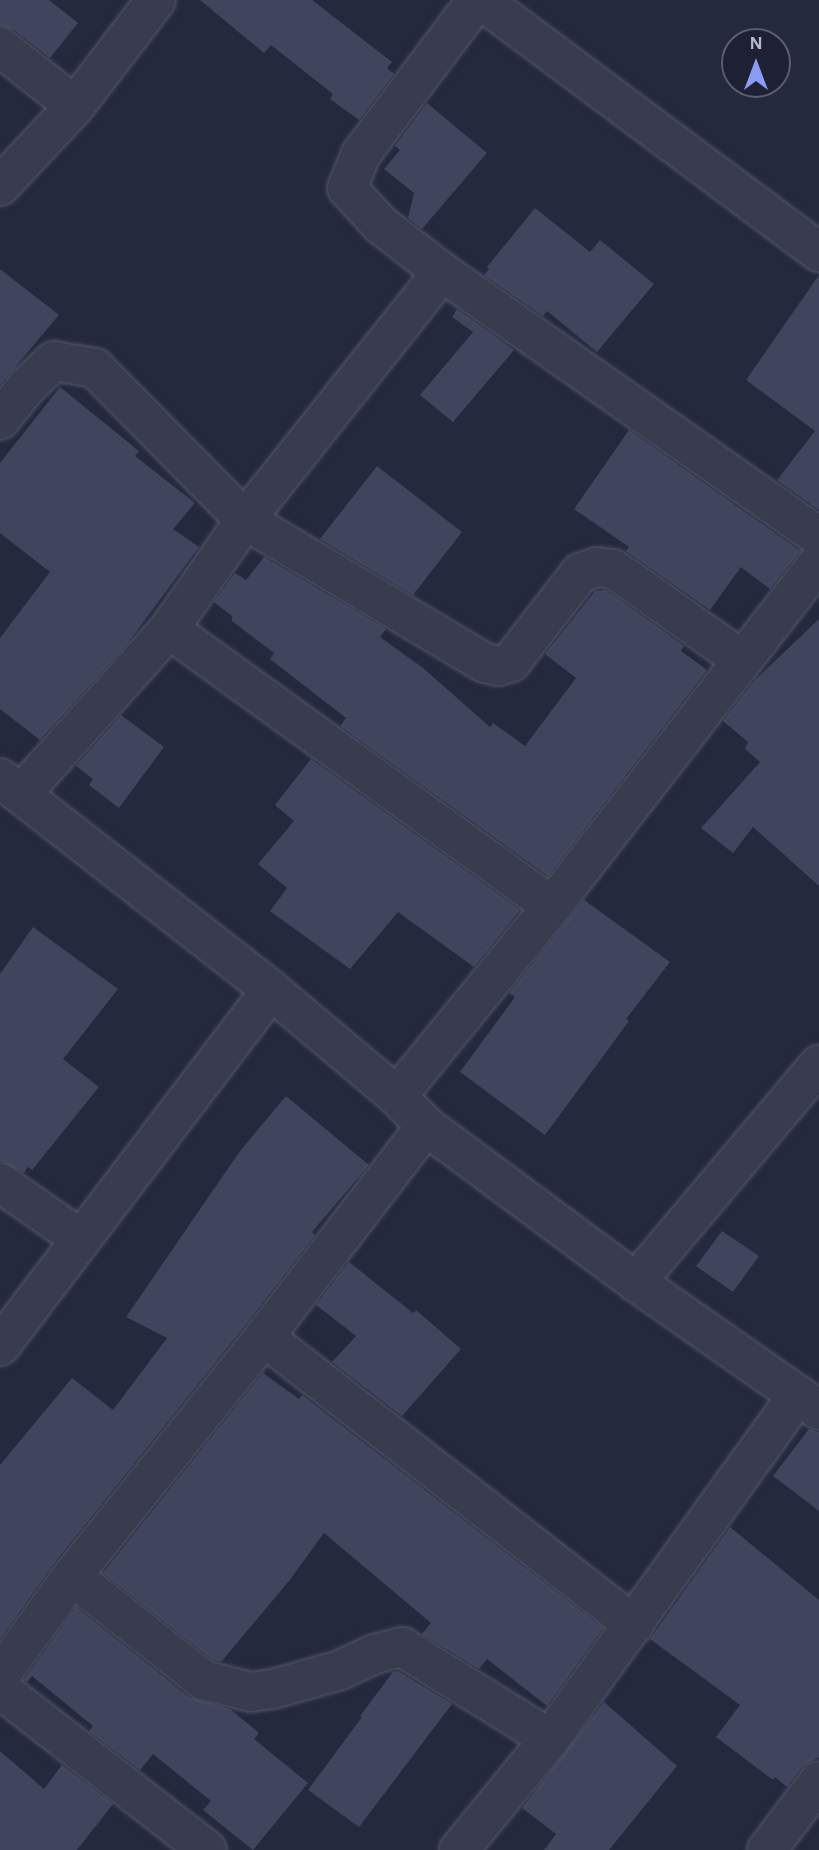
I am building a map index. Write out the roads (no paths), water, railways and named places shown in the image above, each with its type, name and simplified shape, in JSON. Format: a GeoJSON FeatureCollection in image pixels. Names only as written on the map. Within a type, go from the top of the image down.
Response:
{"type":"FeatureCollection","features":[{"type":"Feature","properties":{"kind":"street"},"geometry":{"type":"LineString","coordinates":[[819,252],[479,0],[361,154],[347,188],[381,225],[442,272],[819,537]]}},
{"type":"Feature","properties":{"kind":"street"},"geometry":{"type":"LineString","coordinates":[[0,186],[75,106],[153,1]]}},
{"type":"Feature","properties":{"kind":"street"},"geometry":{"type":"LineString","coordinates":[[0,47],[75,106]]}},
{"type":"Feature","properties":{"kind":"street"},"geometry":{"type":"LineString","coordinates":[[442,272],[245,520],[169,629],[11,785],[271,990],[397,1096],[426,1126],[636,1282],[808,1402],[634,1625],[550,1739],[459,1850]]}},
{"type":"Feature","properties":{"kind":"street"},"geometry":{"type":"LineString","coordinates":[[0,420],[27,386],[54,360],[95,368],[245,520],[485,663],[499,666],[512,662],[580,573],[597,567],[613,569],[742,660]]}},
{"type":"Feature","properties":{"kind":"street"},"geometry":{"type":"LineString","coordinates":[[397,1096],[552,906],[819,562]]}},
{"type":"Feature","properties":{"kind":"street"},"geometry":{"type":"LineString","coordinates":[[169,629],[552,906]]}},
{"type":"Feature","properties":{"kind":"street"},"geometry":{"type":"LineString","coordinates":[[1,1341],[271,990]]}},
{"type":"Feature","properties":{"kind":"street"},"geometry":{"type":"LineString","coordinates":[[636,1282],[819,1065]]}},
{"type":"Feature","properties":{"kind":"street"},"geometry":{"type":"LineString","coordinates":[[0,1676],[72,1576],[264,1337],[426,1126]]}},
{"type":"Feature","properties":{"kind":"street"},"geometry":{"type":"LineString","coordinates":[[0,1183],[80,1239]]}},
{"type":"Feature","properties":{"kind":"street"},"geometry":{"type":"LineString","coordinates":[[264,1337],[634,1625]]}},
{"type":"Feature","properties":{"kind":"street"},"geometry":{"type":"LineString","coordinates":[[72,1576],[203,1680],[251,1692],[273,1689],[340,1670],[374,1654],[402,1647],[550,1739]]}},
{"type":"Feature","properties":{"kind":"street"},"geometry":{"type":"LineString","coordinates":[[0,1689],[207,1850]]}},
{"type":"Feature","properties":{"kind":"street"},"geometry":{"type":"LineString","coordinates":[[767,1850],[819,1782]]}}]}
